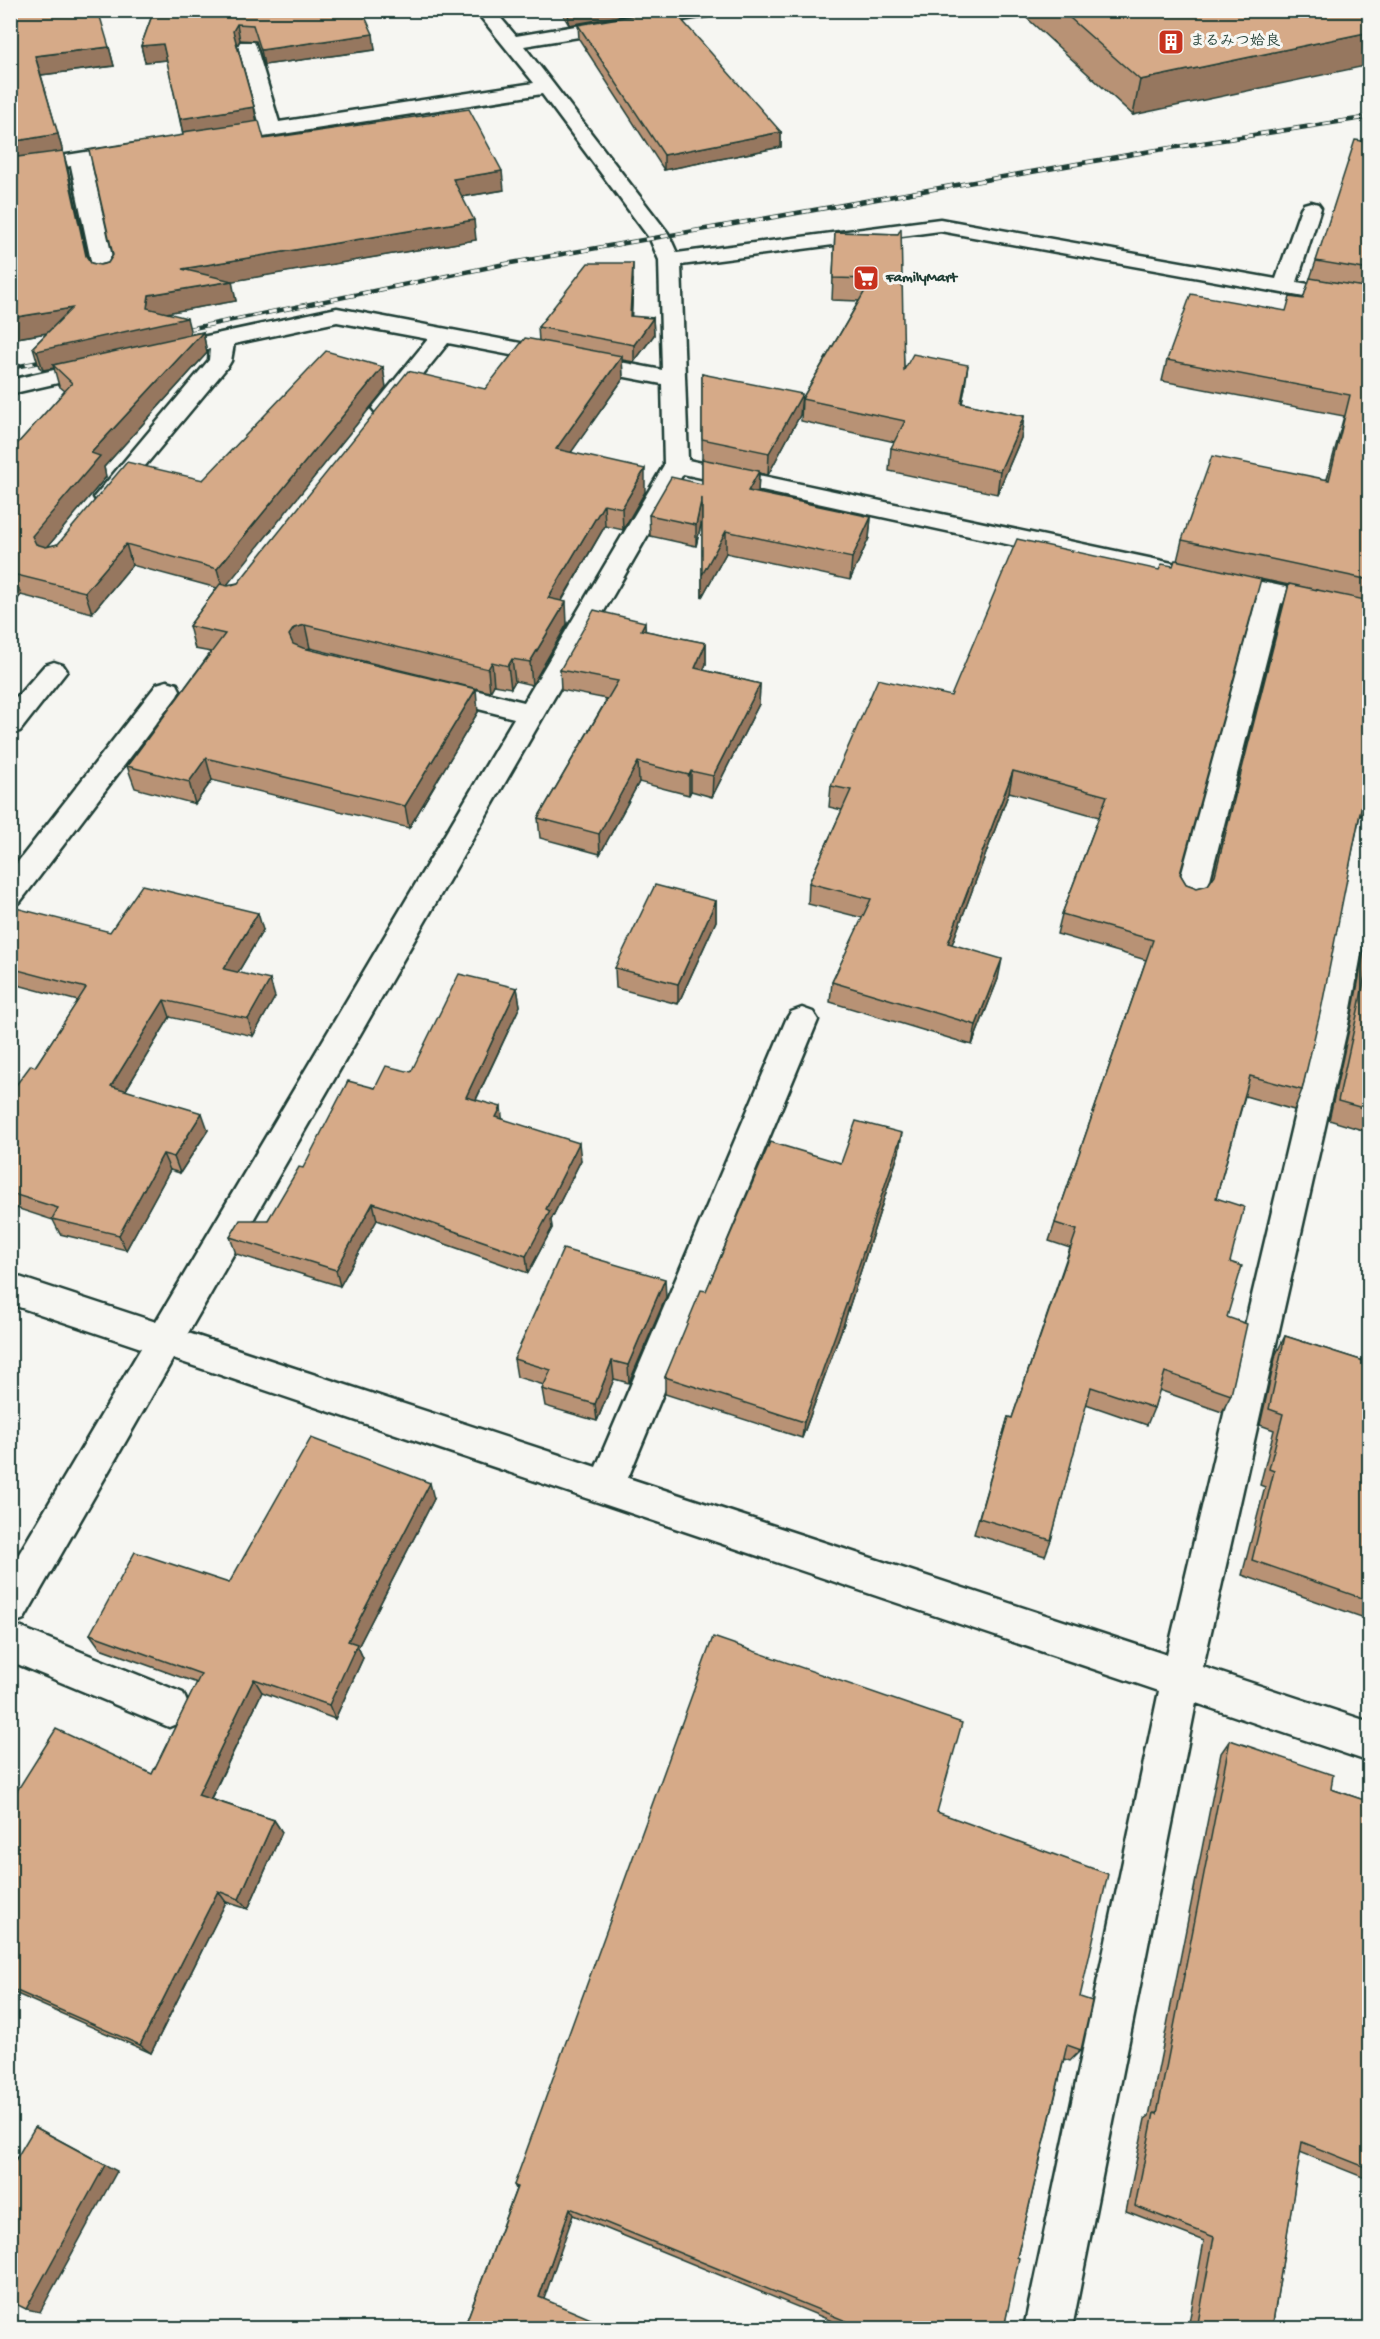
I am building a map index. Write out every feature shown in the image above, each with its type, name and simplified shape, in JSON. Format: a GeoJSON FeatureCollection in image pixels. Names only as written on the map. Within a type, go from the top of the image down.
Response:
{"type":"FeatureCollection","features":[{"type":"Feature","properties":{"kind":"street"},"geometry":{"type":"LineString","coordinates":[[10,1606],[676,465],[670,260],[660,238],[547,87],[484,10]]}},
{"type":"Feature","properties":{"kind":"street"},"geometry":{"type":"LineString","coordinates":[[510,43],[707,10]]}},
{"type":"Feature","properties":{"kind":"street"},"geometry":{"type":"LineString","coordinates":[[247,46],[271,129]]}},
{"type":"Feature","properties":{"kind":"street"},"geometry":{"type":"LineString","coordinates":[[203,140],[547,87]]}},
{"type":"Feature","properties":{"kind":"street"},"geometry":{"type":"LineString","coordinates":[[10,170],[158,147]]}},
{"type":"Feature","properties":{"kind":"street"},"geometry":{"type":"LineString","coordinates":[[80,159],[105,275]]}},
{"type":"Feature","properties":{"kind":"street"},"geometry":{"type":"LineString","coordinates":[[1284,287],[1311,208]]}},
{"type":"Feature","properties":{"kind":"street"},"geometry":{"type":"LineString","coordinates":[[670,260],[940,225],[1370,302]]}},
{"type":"Feature","properties":{"kind":"street"},"geometry":{"type":"LineString","coordinates":[[10,387],[337,315],[674,379]]}},
{"type":"Feature","properties":{"kind":"street"},"geometry":{"type":"LineString","coordinates":[[367,430],[441,336]]}},
{"type":"Feature","properties":{"kind":"street"},"geometry":{"type":"LineString","coordinates":[[92,514],[220,361],[223,339]]}},
{"type":"Feature","properties":{"kind":"street"},"geometry":{"type":"LineString","coordinates":[[676,465],[1370,614]]}},
{"type":"Feature","properties":{"kind":"street"},"geometry":{"type":"LineString","coordinates":[[1191,896],[1271,594]]}},
{"type":"Feature","properties":{"kind":"street"},"geometry":{"type":"LineString","coordinates":[[10,724],[54,671]]}},
{"type":"Feature","properties":{"kind":"street"},"geometry":{"type":"LineString","coordinates":[[409,683],[531,713]]}},
{"type":"Feature","properties":{"kind":"street"},"geometry":{"type":"LineString","coordinates":[[10,894],[167,690]]}},
{"type":"Feature","properties":{"kind":"street"},"geometry":{"type":"LineString","coordinates":[[1048,2328],[1181,1679],[1332,1025],[1370,824]]}},
{"type":"Feature","properties":{"kind":"street"},"geometry":{"type":"LineString","coordinates":[[606,1487],[802,1020]]}},
{"type":"Feature","properties":{"kind":"street"},"geometry":{"type":"LineString","coordinates":[[10,1289],[166,1339],[1370,1742]]}},
{"type":"Feature","properties":{"kind":"street"},"geometry":{"type":"LineString","coordinates":[[10,1642],[169,1707]]}},
{"type":"Feature","properties":{"kind":"building"},"geometry":{"type":"Polygon","coordinates":[[[10,10],[98,10],[109,47],[35,56],[58,134],[10,142],[10,10]]]}},
{"type":"Feature","properties":{"kind":"building"},"geometry":{"type":"Polygon","coordinates":[[[154,10],[362,10],[373,34],[261,50],[253,25],[237,24],[233,31],[254,107],[180,119],[163,44],[141,46],[154,10]]]}},
{"type":"Feature","properties":{"kind":"building"},"geometry":{"type":"Polygon","coordinates":[[[673,10],[781,132],[664,155],[578,25],[673,10]]]}},
{"type":"Feature","properties":{"kind":"building"},"geometry":{"type":"Polygon","coordinates":[[[1061,10],[1370,10],[1370,32],[1140,80],[1061,10]]]}},
{"type":"Feature","properties":{"kind":"building"},"geometry":{"type":"Polygon","coordinates":[[[469,109],[502,171],[453,179],[474,220],[182,269],[232,281],[149,295],[147,308],[187,318],[37,351],[33,347],[72,308],[10,318],[10,158],[63,151],[86,256],[91,263],[100,265],[108,263],[113,255],[89,150],[183,135],[183,132],[259,121],[264,139],[469,109]]]}},
{"type":"Feature","properties":{"kind":"building"},"geometry":{"type":"Polygon","coordinates":[[[1355,140],[1370,142],[1370,270],[1316,261],[1355,140]]]}},
{"type":"Feature","properties":{"kind":"building"},"geometry":{"type":"Polygon","coordinates":[[[901,228],[904,370],[913,354],[968,365],[961,403],[1024,416],[1000,471],[891,448],[905,421],[802,399],[872,279],[833,278],[835,232],[898,234],[901,228]]]}},
{"type":"Feature","properties":{"kind":"building"},"geometry":{"type":"Polygon","coordinates":[[[588,263],[633,263],[630,316],[653,318],[634,345],[538,327],[588,263]]]}},
{"type":"Feature","properties":{"kind":"building"},"geometry":{"type":"Polygon","coordinates":[[[1310,278],[1370,288],[1370,580],[1182,540],[1212,456],[1329,480],[1350,395],[1167,360],[1191,294],[1286,311],[1290,297],[1303,299],[1310,278]]]}},
{"type":"Feature","properties":{"kind":"building"},"geometry":{"type":"Polygon","coordinates":[[[203,332],[91,453],[100,456],[32,536],[36,544],[46,547],[58,544],[127,462],[203,480],[326,351],[383,367],[217,569],[126,544],[85,592],[13,574],[10,577],[10,452],[72,383],[53,365],[203,332]]]}},
{"type":"Feature","properties":{"kind":"building"},"geometry":{"type":"Polygon","coordinates":[[[525,338],[622,356],[556,449],[645,469],[622,508],[604,504],[548,598],[566,602],[530,662],[512,659],[508,666],[492,662],[488,669],[305,625],[294,628],[289,635],[293,644],[303,648],[476,689],[405,806],[206,758],[189,782],[127,766],[225,634],[189,626],[220,584],[228,586],[238,583],[408,371],[485,389],[525,338]]]}},
{"type":"Feature","properties":{"kind":"building"},"geometry":{"type":"Polygon","coordinates":[[[702,374],[802,394],[769,453],[702,439],[702,374]]]}},
{"type":"Feature","properties":{"kind":"building"},"geometry":{"type":"Polygon","coordinates":[[[702,459],[759,471],[748,491],[871,517],[852,558],[726,531],[702,575],[702,498],[696,525],[649,515],[671,477],[702,484],[702,459]]]}},
{"type":"Feature","properties":{"kind":"building"},"geometry":{"type":"Polygon","coordinates":[[[1017,539],[1159,570],[1162,564],[1173,566],[1175,560],[1261,579],[1180,874],[1186,884],[1197,888],[1208,885],[1215,875],[1289,584],[1370,601],[1370,794],[1362,803],[1322,1005],[1302,1090],[1250,1076],[1216,1198],[1244,1207],[1230,1262],[1242,1266],[1227,1317],[1247,1324],[1231,1395],[1165,1372],[1154,1408],[1091,1387],[1051,1540],[979,1518],[1008,1417],[1012,1418],[1077,1230],[1055,1223],[1153,940],[1062,914],[1107,796],[1013,771],[948,943],[1002,959],[976,1025],[832,982],[871,899],[809,883],[851,790],[831,786],[878,679],[951,696],[1017,539]]]}},
{"type":"Feature","properties":{"kind":"building"},"geometry":{"type":"Polygon","coordinates":[[[594,610],[645,622],[641,630],[706,643],[695,668],[760,684],[713,776],[691,771],[689,775],[638,762],[599,834],[538,818],[618,681],[560,670],[594,610]]]}},
{"type":"Feature","properties":{"kind":"building"},"geometry":{"type":"Polygon","coordinates":[[[142,885],[258,913],[224,969],[270,980],[248,1019],[164,1000],[111,1086],[202,1113],[174,1157],[163,1154],[119,1235],[52,1219],[58,1208],[10,1193],[10,1093],[31,1065],[35,1067],[86,988],[10,968],[10,915],[16,908],[110,932],[142,885]]]}},
{"type":"Feature","properties":{"kind":"building"},"geometry":{"type":"Polygon","coordinates":[[[655,885],[716,901],[678,984],[615,968],[655,885]]]}},
{"type":"Feature","properties":{"kind":"building"},"geometry":{"type":"Polygon","coordinates":[[[1370,950],[1370,1110],[1338,1101],[1370,950]]]}},
{"type":"Feature","properties":{"kind":"building"},"geometry":{"type":"Polygon","coordinates":[[[459,974],[517,988],[466,1097],[501,1107],[496,1117],[579,1143],[546,1209],[550,1211],[526,1256],[373,1203],[336,1270],[230,1237],[240,1220],[268,1220],[299,1167],[303,1168],[348,1081],[375,1088],[386,1066],[411,1072],[459,974]]]}},
{"type":"Feature","properties":{"kind":"building"},"geometry":{"type":"Polygon","coordinates":[[[856,1121],[902,1133],[846,1305],[804,1422],[665,1377],[701,1290],[706,1291],[770,1142],[841,1163],[856,1121]]]}},
{"type":"Feature","properties":{"kind":"building"},"geometry":{"type":"Polygon","coordinates":[[[563,1249],[665,1279],[628,1365],[612,1361],[595,1404],[542,1389],[551,1370],[514,1359],[563,1249]]]}},
{"type":"Feature","properties":{"kind":"building"},"geometry":{"type":"Polygon","coordinates":[[[1285,1336],[1370,1363],[1370,1601],[1252,1560],[1274,1471],[1269,1469],[1283,1414],[1269,1409],[1285,1336]]]}},
{"type":"Feature","properties":{"kind":"building"},"geometry":{"type":"Polygon","coordinates":[[[311,1438],[430,1483],[348,1641],[357,1644],[329,1705],[254,1679],[198,1795],[274,1820],[239,1899],[218,1891],[140,2045],[10,1988],[10,1802],[56,1729],[152,1774],[201,1674],[90,1634],[135,1552],[229,1583],[311,1438]]]}},
{"type":"Feature","properties":{"kind":"building"},"geometry":{"type":"Polygon","coordinates":[[[713,1637],[962,1723],[937,1812],[1108,1874],[1080,1997],[1092,2001],[1081,2050],[1067,2045],[1017,2257],[1019,2258],[1004,2328],[863,2328],[570,2208],[539,2297],[612,2328],[464,2328],[517,2187],[514,2185],[713,1637]]]}},
{"type":"Feature","properties":{"kind":"building"},"geometry":{"type":"Polygon","coordinates":[[[1230,1740],[1333,1775],[1331,1789],[1370,1802],[1370,2169],[1302,2142],[1272,2328],[1197,2328],[1214,2237],[1135,2206],[1154,2113],[1157,2114],[1230,1740]]]}},
{"type":"Feature","properties":{"kind":"building"},"geometry":{"type":"Polygon","coordinates":[[[35,2127],[105,2165],[26,2309],[10,2301],[10,2169],[35,2127]]]}},
{"type":"Feature","properties":{"kind":"railway"},"geometry":{"type":"LineString","coordinates":[[174,332],[500,265],[1151,151],[1370,117]]}},
{"type":"Feature","properties":{"kind":"railway"},"geometry":{"type":"LineString","coordinates":[[10,368],[54,359]]}},
{"type":"Feature","properties":{"kind":"place","name":"まるみつ姶良"},"geometry":{"type":"Point","coordinates":[1171,42]}},
{"type":"Feature","properties":{"kind":"place","name":"FamilyMart"},"geometry":{"type":"Point","coordinates":[866,278]}}]}
